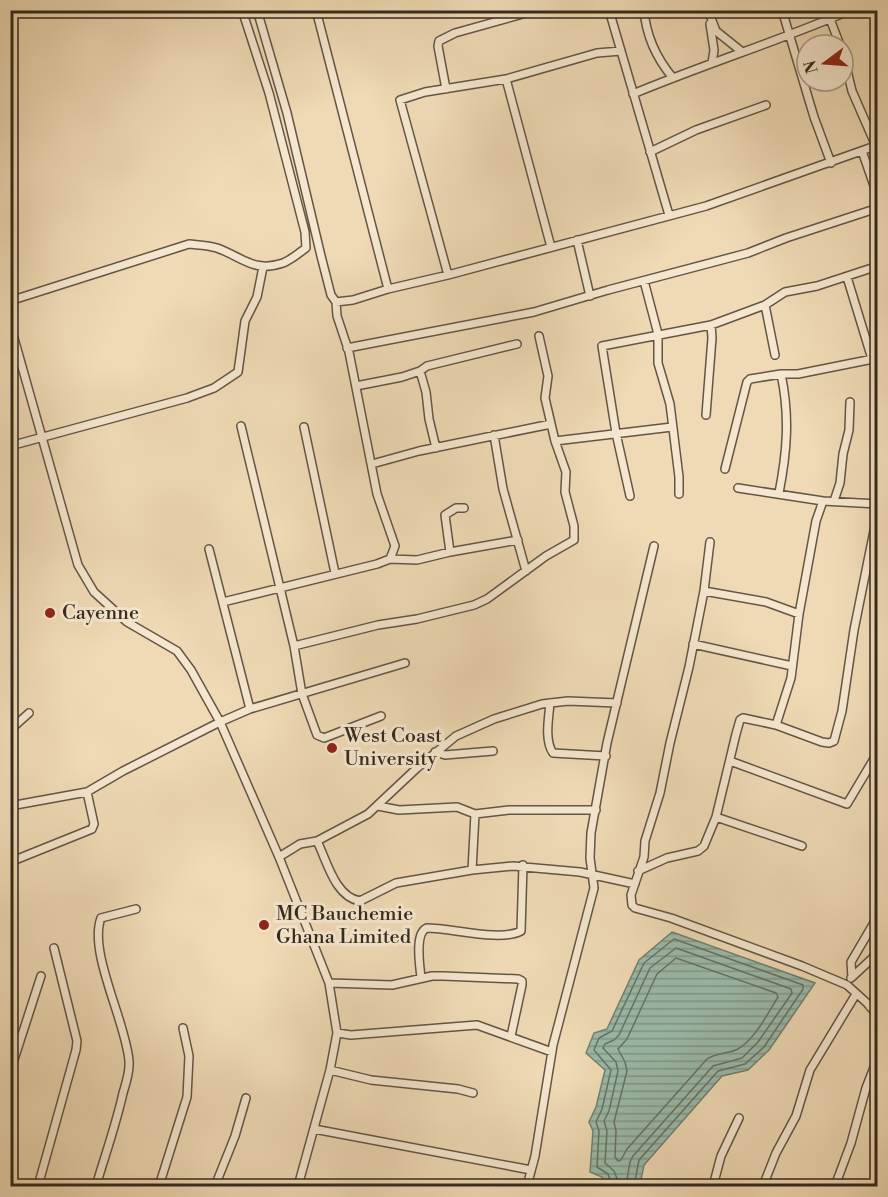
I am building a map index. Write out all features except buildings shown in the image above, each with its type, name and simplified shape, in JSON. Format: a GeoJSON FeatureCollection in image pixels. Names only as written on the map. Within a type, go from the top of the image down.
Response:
{"type":"FeatureCollection","features":[{"type":"Feature","properties":{"kind":"street"},"geometry":{"type":"LineString","coordinates":[[10,297],[16,299],[27,296],[189,244],[214,247],[230,253],[245,263],[263,267],[284,263],[306,248],[307,242],[269,93],[242,10]]}},
{"type":"Feature","properties":{"kind":"street"},"geometry":{"type":"LineString","coordinates":[[257,10],[289,122],[331,295],[336,302],[337,316],[356,386],[380,506],[395,546],[390,559]]}},
{"type":"Feature","properties":{"kind":"street"},"geometry":{"type":"LineString","coordinates":[[316,10],[388,288]]}},
{"type":"Feature","properties":{"kind":"street"},"geometry":{"type":"LineString","coordinates":[[446,89],[439,41],[454,33],[537,10]]}},
{"type":"Feature","properties":{"kind":"street"},"geometry":{"type":"LineString","coordinates":[[609,10],[669,215]]}},
{"type":"Feature","properties":{"kind":"street"},"geometry":{"type":"LineString","coordinates":[[644,10],[645,24],[661,64],[673,78]]}},
{"type":"Feature","properties":{"kind":"street"},"geometry":{"type":"LineString","coordinates":[[708,10],[716,31],[741,51]]}},
{"type":"Feature","properties":{"kind":"street"},"geometry":{"type":"LineString","coordinates":[[782,10],[814,117],[831,163]]}},
{"type":"Feature","properties":{"kind":"street"},"geometry":{"type":"LineString","coordinates":[[633,94],[851,10]]}},
{"type":"Feature","properties":{"kind":"street"},"geometry":{"type":"LineString","coordinates":[[830,19],[835,33]]}},
{"type":"Feature","properties":{"kind":"street"},"geometry":{"type":"LineString","coordinates":[[711,20],[714,50],[712,63]]}},
{"type":"Feature","properties":{"kind":"street"},"geometry":{"type":"LineString","coordinates":[[448,275],[400,100],[446,89],[506,79],[597,53],[621,51]]}},
{"type":"Feature","properties":{"kind":"street"},"geometry":{"type":"LineString","coordinates":[[506,79],[551,247]]}},
{"type":"Feature","properties":{"kind":"street"},"geometry":{"type":"LineString","coordinates":[[336,302],[353,300],[388,288],[448,275],[716,203],[877,145],[853,93]]}},
{"type":"Feature","properties":{"kind":"street"},"geometry":{"type":"LineString","coordinates":[[650,152],[696,130],[766,105]]}},
{"type":"Feature","properties":{"kind":"street"},"geometry":{"type":"LineString","coordinates":[[862,151],[878,197]]}},
{"type":"Feature","properties":{"kind":"street"},"geometry":{"type":"LineString","coordinates":[[347,348],[534,312],[748,253],[878,208]]}},
{"type":"Feature","properties":{"kind":"street"},"geometry":{"type":"LineString","coordinates":[[577,240],[590,296]]}},
{"type":"Feature","properties":{"kind":"street"},"geometry":{"type":"LineString","coordinates":[[630,496],[616,433],[602,346],[711,325],[765,305],[785,292],[847,277],[878,266]]}},
{"type":"Feature","properties":{"kind":"street"},"geometry":{"type":"LineString","coordinates":[[10,446],[187,398],[214,388],[238,372],[245,321],[257,297],[263,267]]}},
{"type":"Feature","properties":{"kind":"street"},"geometry":{"type":"LineString","coordinates":[[725,469],[747,382],[754,377],[798,374],[875,358],[847,277]]}},
{"type":"Feature","properties":{"kind":"street"},"geometry":{"type":"LineString","coordinates":[[644,281],[658,334],[658,363],[668,395],[680,494]]}},
{"type":"Feature","properties":{"kind":"street"},"geometry":{"type":"LineString","coordinates":[[765,305],[776,355]]}},
{"type":"Feature","properties":{"kind":"street"},"geometry":{"type":"LineString","coordinates":[[10,324],[78,566],[94,592],[127,622],[177,651],[191,670],[220,722],[279,857],[329,983],[337,1033],[330,1070],[298,1186]]}},
{"type":"Feature","properties":{"kind":"street"},"geometry":{"type":"LineString","coordinates":[[706,415],[711,325]]}},
{"type":"Feature","properties":{"kind":"street"},"geometry":{"type":"LineString","coordinates":[[294,646],[386,623],[417,619],[474,605],[487,599],[554,551],[574,540],[574,526],[565,492],[566,472],[555,441],[545,398],[548,376],[539,336]]}},
{"type":"Feature","properties":{"kind":"street"},"geometry":{"type":"LineString","coordinates":[[356,386],[402,377],[428,366],[517,344]]}},
{"type":"Feature","properties":{"kind":"street"},"geometry":{"type":"LineString","coordinates":[[420,371],[436,448]]}},
{"type":"Feature","properties":{"kind":"street"},"geometry":{"type":"LineString","coordinates":[[779,493],[788,430],[785,412],[786,398],[781,374]]}},
{"type":"Feature","properties":{"kind":"street"},"geometry":{"type":"LineString","coordinates":[[834,501],[840,483],[843,454],[849,430],[850,402]]}},
{"type":"Feature","properties":{"kind":"street"},"geometry":{"type":"LineString","coordinates":[[372,464],[551,424]]}},
{"type":"Feature","properties":{"kind":"street"},"geometry":{"type":"LineString","coordinates":[[241,426],[294,646],[303,694],[317,735],[320,738],[381,716]]}},
{"type":"Feature","properties":{"kind":"street"},"geometry":{"type":"LineString","coordinates":[[304,427],[335,573]]}},
{"type":"Feature","properties":{"kind":"street"},"geometry":{"type":"LineString","coordinates":[[555,441],[672,427]]}},
{"type":"Feature","properties":{"kind":"street"},"geometry":{"type":"LineString","coordinates":[[494,435],[503,489],[526,571]]}},
{"type":"Feature","properties":{"kind":"street"},"geometry":{"type":"LineString","coordinates":[[738,488],[823,501],[878,504]]}},
{"type":"Feature","properties":{"kind":"street"},"geometry":{"type":"LineString","coordinates":[[776,725],[788,692],[816,521],[823,501]]}},
{"type":"Feature","properties":{"kind":"street"},"geometry":{"type":"LineString","coordinates":[[450,552],[445,515],[456,508],[464,507]]}},
{"type":"Feature","properties":{"kind":"street"},"geometry":{"type":"LineString","coordinates":[[638,871],[667,858],[698,851],[704,846],[716,817],[740,720],[743,718],[776,725],[822,742],[834,741],[842,711],[854,630],[878,511]]}},
{"type":"Feature","properties":{"kind":"street"},"geometry":{"type":"LineString","coordinates":[[223,602],[390,559],[417,560],[518,540]]}},
{"type":"Feature","properties":{"kind":"street"},"geometry":{"type":"LineString","coordinates":[[710,542],[704,591],[693,644],[660,793],[645,841],[644,857],[634,884],[632,905],[635,908],[671,918],[802,966],[846,985],[878,1016]]}},
{"type":"Feature","properties":{"kind":"street"},"geometry":{"type":"LineString","coordinates":[[527,1186],[552,1052],[594,888],[590,850],[596,810],[617,703],[654,546]]}},
{"type":"Feature","properties":{"kind":"street"},"geometry":{"type":"LineString","coordinates":[[210,549],[250,709]]}},
{"type":"Feature","properties":{"kind":"street"},"geometry":{"type":"LineString","coordinates":[[704,591],[766,602],[799,614]]}},
{"type":"Feature","properties":{"kind":"street"},"geometry":{"type":"LineString","coordinates":[[693,644],[792,666]]}},
{"type":"Feature","properties":{"kind":"street"},"geometry":{"type":"LineString","coordinates":[[10,806],[87,792],[123,771],[250,709],[405,663]]}},
{"type":"Feature","properties":{"kind":"street"},"geometry":{"type":"LineString","coordinates":[[279,857],[295,846],[308,841],[317,841],[368,814],[435,752],[456,736],[494,719],[550,703],[568,701],[617,703]]}},
{"type":"Feature","properties":{"kind":"street"},"geometry":{"type":"LineString","coordinates":[[550,703],[548,740],[553,753],[606,756]]}},
{"type":"Feature","properties":{"kind":"street"},"geometry":{"type":"LineString","coordinates":[[10,730],[28,714]]}},
{"type":"Feature","properties":{"kind":"street"},"geometry":{"type":"LineString","coordinates":[[435,752],[445,755],[493,751]]}},
{"type":"Feature","properties":{"kind":"street"},"geometry":{"type":"LineString","coordinates":[[730,761],[847,804],[878,752]]}},
{"type":"Feature","properties":{"kind":"street"},"geometry":{"type":"LineString","coordinates":[[10,862],[92,829],[94,824],[87,792]]}},
{"type":"Feature","properties":{"kind":"street"},"geometry":{"type":"LineString","coordinates":[[378,806],[399,810],[457,807],[475,814],[509,810],[596,810]]}},
{"type":"Feature","properties":{"kind":"street"},"geometry":{"type":"LineString","coordinates":[[472,870],[475,814]]}},
{"type":"Feature","properties":{"kind":"street"},"geometry":{"type":"LineString","coordinates":[[716,817],[802,846]]}},
{"type":"Feature","properties":{"kind":"street"},"geometry":{"type":"LineString","coordinates":[[317,841],[339,886],[344,893],[355,900],[369,898],[396,884],[472,870],[523,865],[592,874],[634,884]]}},
{"type":"Feature","properties":{"kind":"street"},"geometry":{"type":"LineString","coordinates":[[421,978],[419,934],[422,929],[457,929],[496,935],[521,931],[523,865]]}},
{"type":"Feature","properties":{"kind":"street"},"geometry":{"type":"LineString","coordinates":[[96,1186],[116,1123],[129,1064],[123,1029],[102,956],[98,927],[101,918],[136,909]]}},
{"type":"Feature","properties":{"kind":"street"},"geometry":{"type":"LineString","coordinates":[[852,977],[851,962],[878,915]]}},
{"type":"Feature","properties":{"kind":"street"},"geometry":{"type":"LineString","coordinates":[[38,1186],[77,1041],[54,948]]}},
{"type":"Feature","properties":{"kind":"street"},"geometry":{"type":"LineString","coordinates":[[846,985],[878,953]]}},
{"type":"Feature","properties":{"kind":"street"},"geometry":{"type":"LineString","coordinates":[[10,1072],[41,976]]}},
{"type":"Feature","properties":{"kind":"street"},"geometry":{"type":"LineString","coordinates":[[329,983],[392,986],[421,978],[443,976],[518,979],[522,981],[522,986],[511,1036]]}},
{"type":"Feature","properties":{"kind":"street"},"geometry":{"type":"LineString","coordinates":[[763,1186],[776,1153],[796,1116],[810,1070],[856,994]]}},
{"type":"Feature","properties":{"kind":"street"},"geometry":{"type":"LineString","coordinates":[[870,1007],[878,996]]}},
{"type":"Feature","properties":{"kind":"street"},"geometry":{"type":"LineString","coordinates":[[337,1033],[351,1035],[477,1025],[552,1052]]}},
{"type":"Feature","properties":{"kind":"street"},"geometry":{"type":"LineString","coordinates":[[159,1186],[187,1097],[189,1056],[183,1028]]}},
{"type":"Feature","properties":{"kind":"street"},"geometry":{"type":"LineString","coordinates":[[835,1186],[878,1057]]}},
{"type":"Feature","properties":{"kind":"street"},"geometry":{"type":"LineString","coordinates":[[330,1070],[371,1080],[458,1089],[473,1094]]}},
{"type":"Feature","properties":{"kind":"street"},"geometry":{"type":"LineString","coordinates":[[215,1186],[236,1136],[246,1098]]}},
{"type":"Feature","properties":{"kind":"street"},"geometry":{"type":"LineString","coordinates":[[713,1186],[721,1156],[739,1118]]}},
{"type":"Feature","properties":{"kind":"street"},"geometry":{"type":"LineString","coordinates":[[314,1129],[531,1170]]}},
{"type":"Feature","properties":{"kind":"water"},"geometry":{"type":"Polygon","coordinates":[[[672,932],[815,983],[769,1050],[748,1070],[722,1076],[644,1165],[641,1186],[607,1186],[602,1177],[590,1172],[593,1131],[589,1122],[596,1107],[605,1070],[586,1053],[594,1033],[607,1029],[639,960],[672,932]]]}},
{"type":"Feature","properties":{"kind":"place","name":"Cayenne"},"geometry":{"type":"Point","coordinates":[50,613]}},
{"type":"Feature","properties":{"kind":"place","name":"West Coast University"},"geometry":{"type":"Point","coordinates":[332,748]}},
{"type":"Feature","properties":{"kind":"place","name":"MC Bauchemie Ghana Limited"},"geometry":{"type":"Point","coordinates":[264,925]}}]}
